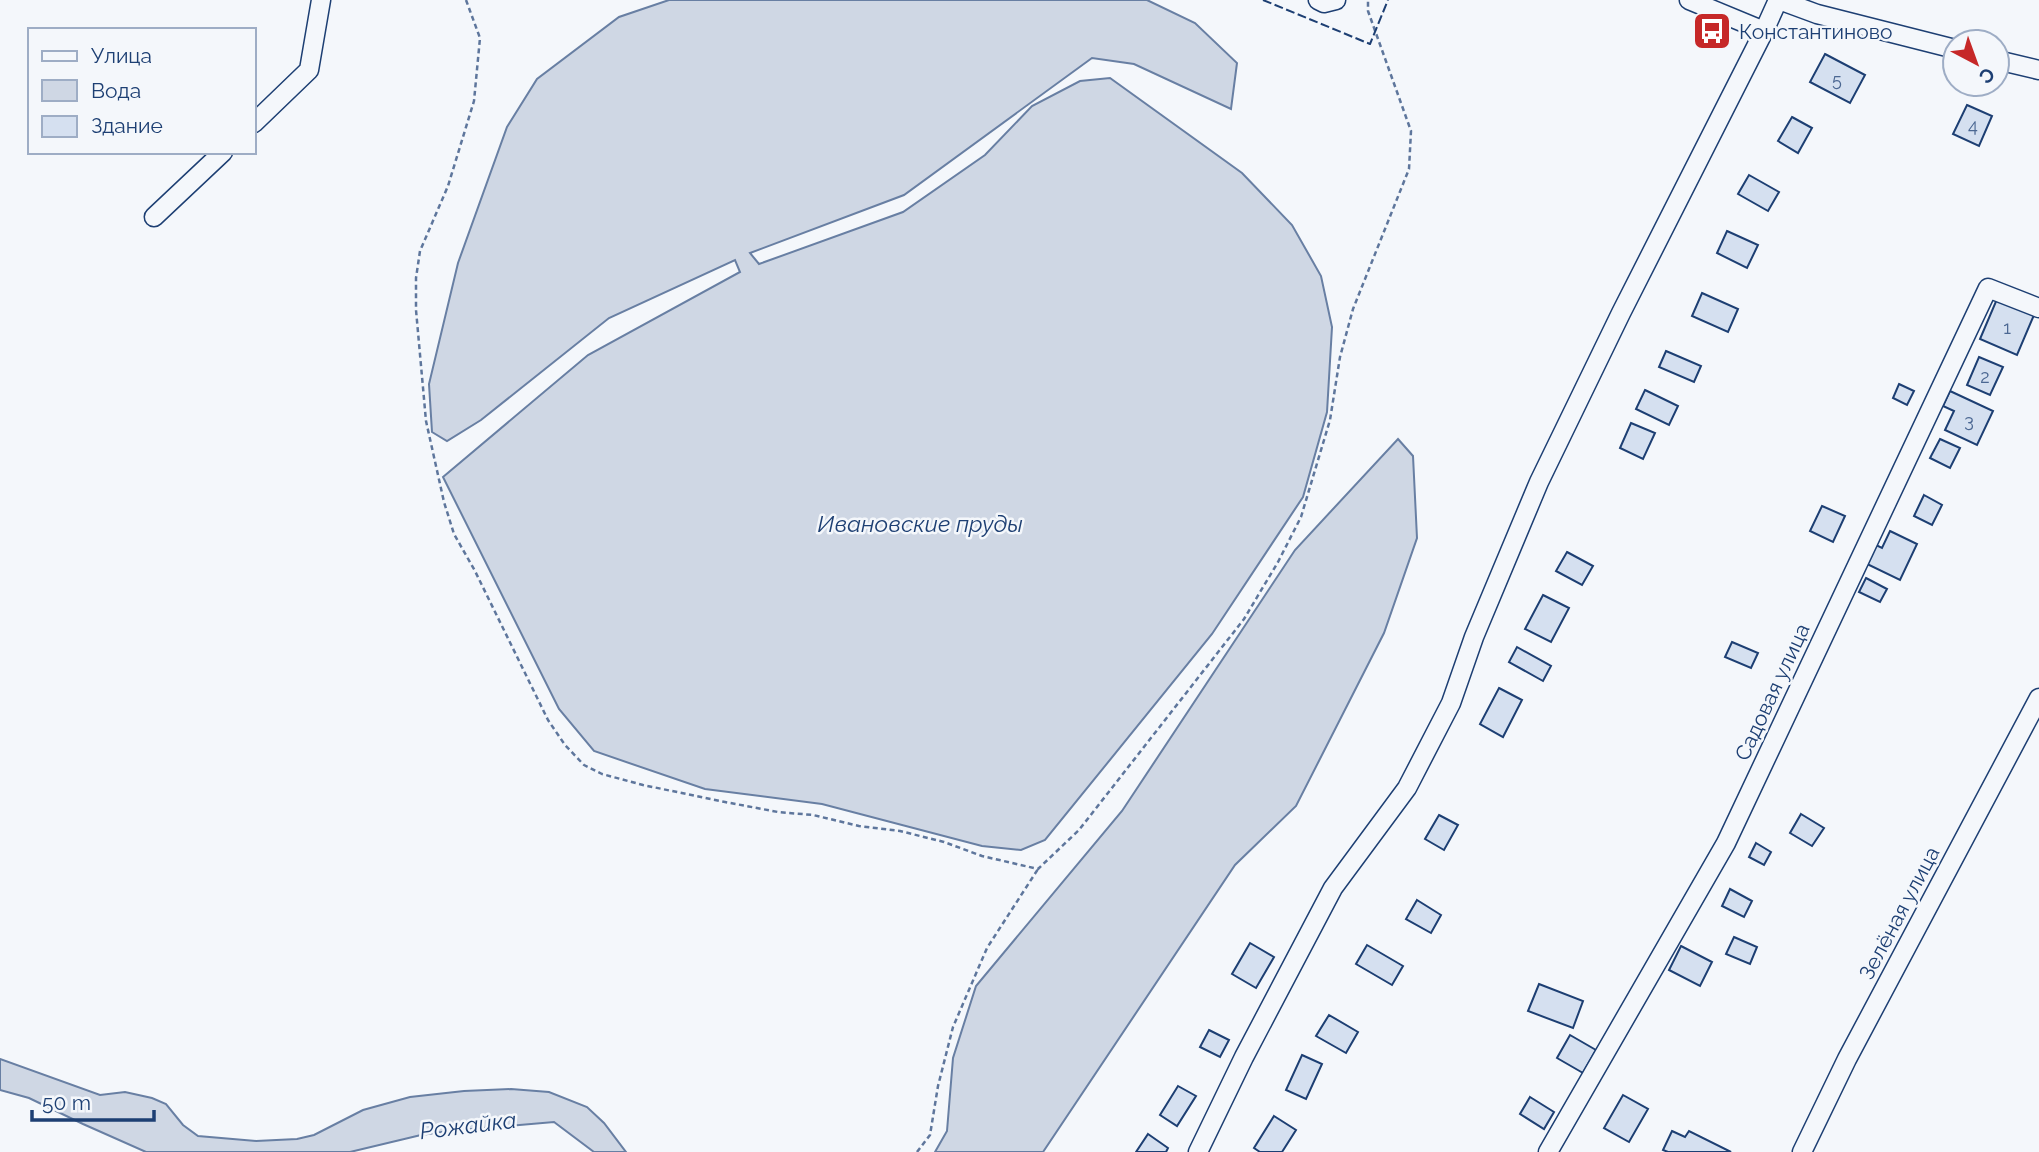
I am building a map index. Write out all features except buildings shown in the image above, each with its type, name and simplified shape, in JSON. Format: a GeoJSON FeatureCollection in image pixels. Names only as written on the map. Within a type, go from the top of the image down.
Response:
{"type":"FeatureCollection","features":[{"type":"Feature","properties":{"kind":"street"},"geometry":{"type":"LineString","coordinates":[[256,121],[309,70],[321,0]]}},
{"type":"Feature","properties":{"kind":"street"},"geometry":{"type":"LineString","coordinates":[[1318,0],[1324,3],[1336,0]]}},
{"type":"Feature","properties":{"kind":"street"},"geometry":{"type":"LineString","coordinates":[[1689,0],[1764,31]]}},
{"type":"Feature","properties":{"kind":"street"},"geometry":{"type":"LineString","coordinates":[[1198,1152],[1244,1057],[1333,888],[1407,788],[1451,703],[1474,637],[1539,482],[1778,0],[1819,7],[1941,45]]}},
{"type":"Feature","properties":{"kind":"street"},"geometry":{"type":"LineString","coordinates":[[2011,64],[2039,71]]}},
{"type":"Feature","properties":{"kind":"street"},"geometry":{"type":"LineString","coordinates":[[154,217],[221,154]]}},
{"type":"Feature","properties":{"kind":"street","name":"Садовая улица"},"geometry":{"type":"LineString","coordinates":[[1548,1152],[1726,843],[1988,288],[2039,308]]}},
{"type":"Feature","properties":{"kind":"street","name":"Зелёная улица"},"geometry":{"type":"LineString","coordinates":[[1802,1152],[1847,1059],[2039,698]]}},
{"type":"Feature","properties":{"kind":"path"},"geometry":{"type":"LineString","coordinates":[[467,0],[480,38],[474,101],[448,186],[420,251],[416,278],[416,310],[426,421],[454,534],[548,720],[584,765],[601,774],[725,802],[900,831],[944,842],[982,856],[1038,869]]}},
{"type":"Feature","properties":{"kind":"path"},"geometry":{"type":"LineString","coordinates":[[917,1152],[930,1135],[938,1086],[953,1027],[987,948],[1038,869],[1079,830],[1244,619],[1301,517],[1330,420],[1340,357],[1353,309],[1409,169],[1411,131],[1368,11],[1368,0]]}},
{"type":"Feature","properties":{"kind":"water","name":"Ивановские пруды"},"geometry":{"type":"Polygon","coordinates":[[[669,0],[1147,0],[1195,23],[1237,63],[1231,109],[1134,64],[1092,58],[904,195],[750,253],[759,264],[903,212],[985,155],[1032,106],[1080,81],[1110,78],[1242,173],[1292,225],[1321,276],[1332,327],[1327,412],[1303,497],[1212,634],[1045,840],[1021,850],[982,846],[822,804],[705,789],[594,751],[559,709],[443,477],[588,355],[740,272],[735,260],[609,318],[481,420],[447,441],[432,432],[429,384],[458,263],[507,127],[537,79],[619,17],[669,0]]]}},
{"type":"Feature","properties":{"kind":"water"},"geometry":{"type":"Polygon","coordinates":[[[1398,439],[1413,456],[1417,538],[1384,633],[1296,806],[1235,865],[1043,1152],[935,1152],[947,1131],[953,1058],[976,986],[1122,811],[1295,550],[1398,439]]]}},
{"type":"Feature","properties":{"kind":"water","name":"Рожайка"},"geometry":{"type":"Polygon","coordinates":[[[0,1059],[100,1095],[125,1092],[152,1098],[166,1104],[183,1125],[198,1136],[256,1141],[297,1139],[314,1135],[363,1110],[410,1097],[511,1089],[549,1092],[587,1107],[604,1123],[626,1152],[594,1152],[554,1122],[421,1135],[350,1152],[146,1152],[29,1098],[0,1090],[0,1059]]]}},
{"type":"Feature","properties":{"kind":"fence"},"geometry":{"type":"LineString","coordinates":[[1263,0],[1370,44],[1388,0]]}},
{"type":"Feature","properties":{"kind":"place","name":"Константиново"},"geometry":{"type":"Point","coordinates":[1712,31]}}]}
